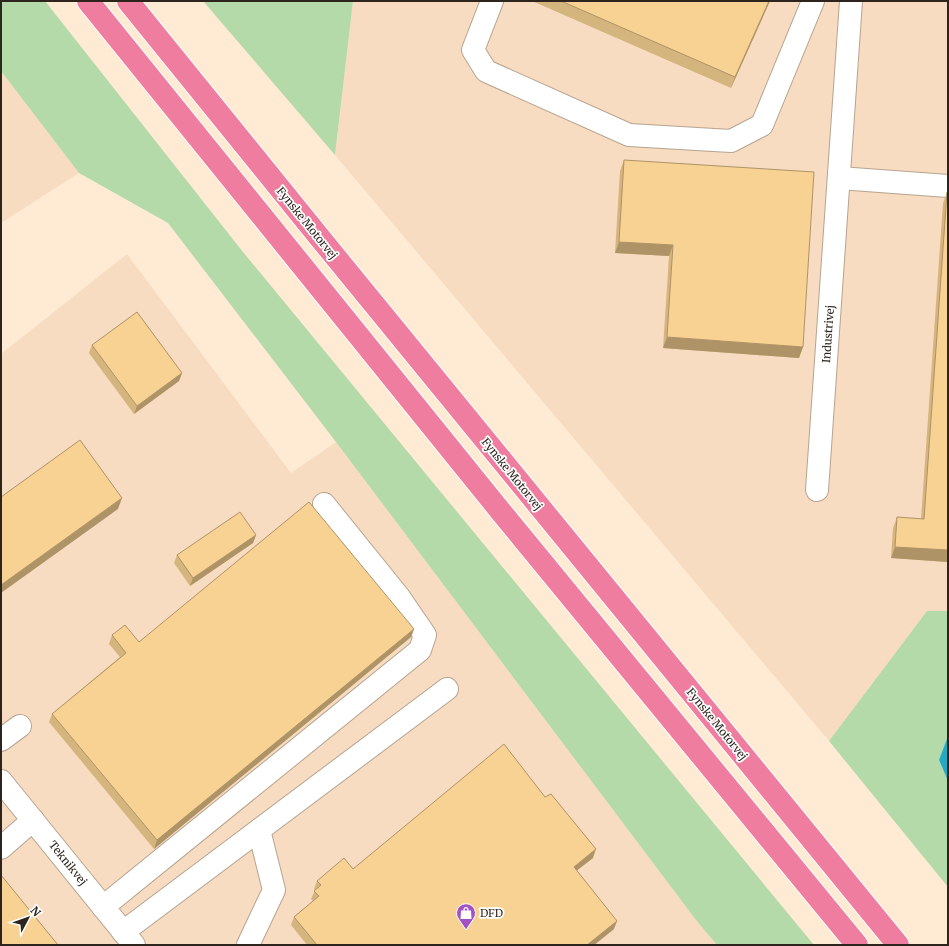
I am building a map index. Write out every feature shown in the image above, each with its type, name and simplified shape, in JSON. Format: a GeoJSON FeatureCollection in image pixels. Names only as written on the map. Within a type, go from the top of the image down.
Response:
{"type":"FeatureCollection","features":[{"type":"Feature","properties":{"kind":"highway"},"geometry":{"type":"LineString","coordinates":[[88,1],[502,513],[857,945]]}},
{"type":"Feature","properties":{"kind":"highway","name":"Fynske Motorvej"},"geometry":{"type":"LineString","coordinates":[[128,1],[898,945]]}},
{"type":"Feature","properties":{"kind":"street"},"geometry":{"type":"LineString","coordinates":[[492,1],[473,50],[486,72],[629,135],[731,141],[762,125],[813,1]]}},
{"type":"Feature","properties":{"kind":"street","name":"Industrivej"},"geometry":{"type":"LineString","coordinates":[[817,490],[851,1]]}},
{"type":"Feature","properties":{"kind":"street"},"geometry":{"type":"LineString","coordinates":[[839,178],[948,186]]}},
{"type":"Feature","properties":{"kind":"street"},"geometry":{"type":"LineString","coordinates":[[103,907],[420,650],[425,635],[399,597],[324,504]]}},
{"type":"Feature","properties":{"kind":"street"},"geometry":{"type":"LineString","coordinates":[[129,938],[259,830],[447,690]]}},
{"type":"Feature","properties":{"kind":"street"},"geometry":{"type":"LineString","coordinates":[[1,740],[20,726]]}},
{"type":"Feature","properties":{"kind":"street","name":"Teknikvej"},"geometry":{"type":"LineString","coordinates":[[1,781],[129,938]]}},
{"type":"Feature","properties":{"kind":"street"},"geometry":{"type":"LineString","coordinates":[[1,848],[33,820]]}},
{"type":"Feature","properties":{"kind":"street"},"geometry":{"type":"LineString","coordinates":[[248,945],[274,890],[259,830]]}},
{"type":"Feature","properties":{"kind":"shaded area"},"geometry":{"type":"Polygon","coordinates":[[[353,1],[948,1],[948,611],[927,611],[829,741],[335,155],[353,1]]]}},
{"type":"Feature","properties":{"kind":"shaded area"},"geometry":{"type":"Polygon","coordinates":[[[1,71],[79,173],[1,223],[1,71]]]}},
{"type":"Feature","properties":{"kind":"shaded area"},"geometry":{"type":"Polygon","coordinates":[[[127,254],[291,473],[336,442],[696,920],[717,945],[1,945],[1,354],[127,254]]]}},
{"type":"Feature","properties":{"kind":"green space"},"geometry":{"type":"Polygon","coordinates":[[[1,1],[45,1],[243,252],[814,945],[717,945],[696,920],[336,442],[168,223],[79,173],[1,71],[1,1]]]}},
{"type":"Feature","properties":{"kind":"green space"},"geometry":{"type":"Polygon","coordinates":[[[203,1],[353,1],[335,155],[203,1]]]}},
{"type":"Feature","properties":{"kind":"green space"},"geometry":{"type":"Polygon","coordinates":[[[927,611],[948,611],[948,736],[939,760],[948,781],[948,887],[829,741],[927,611]]]}},
{"type":"Feature","properties":{"kind":"water"},"geometry":{"type":"Polygon","coordinates":[[[948,736],[948,781],[939,760],[948,736]]]}},
{"type":"Feature","properties":{"kind":"building"},"geometry":{"type":"Polygon","coordinates":[[[561,1],[769,1],[735,77],[561,1]]]}},
{"type":"Feature","properties":{"kind":"building"},"geometry":{"type":"Polygon","coordinates":[[[624,160],[814,172],[803,347],[667,337],[673,245],[619,242],[624,160]]]}},
{"type":"Feature","properties":{"kind":"building"},"geometry":{"type":"Polygon","coordinates":[[[947,192],[948,550],[895,547],[897,517],[924,519],[947,192]]]}},
{"type":"Feature","properties":{"kind":"building"},"geometry":{"type":"Polygon","coordinates":[[[137,312],[182,373],[137,406],[92,345],[137,312]]]}},
{"type":"Feature","properties":{"kind":"building"},"geometry":{"type":"Polygon","coordinates":[[[80,440],[122,498],[1,585],[1,497],[80,440]]]}},
{"type":"Feature","properties":{"kind":"building"},"geometry":{"type":"Polygon","coordinates":[[[309,502],[414,629],[157,840],[52,714],[126,653],[112,635],[125,625],[139,642],[309,502]]]}},
{"type":"Feature","properties":{"kind":"building"},"geometry":{"type":"Polygon","coordinates":[[[240,512],[256,535],[193,578],[177,555],[240,512]]]}},
{"type":"Feature","properties":{"kind":"building"},"geometry":{"type":"Polygon","coordinates":[[[504,744],[545,797],[551,794],[596,849],[574,867],[617,921],[587,945],[317,945],[294,917],[319,896],[314,891],[321,885],[317,881],[344,858],[353,869],[504,744]]]}},
{"type":"Feature","properties":{"kind":"building"},"geometry":{"type":"Polygon","coordinates":[[[1,875],[58,945],[1,945],[1,875]]]}},
{"type":"Feature","properties":{"kind":"place","name":"DFD"},"geometry":{"type":"Point","coordinates":[466,930]}}]}
